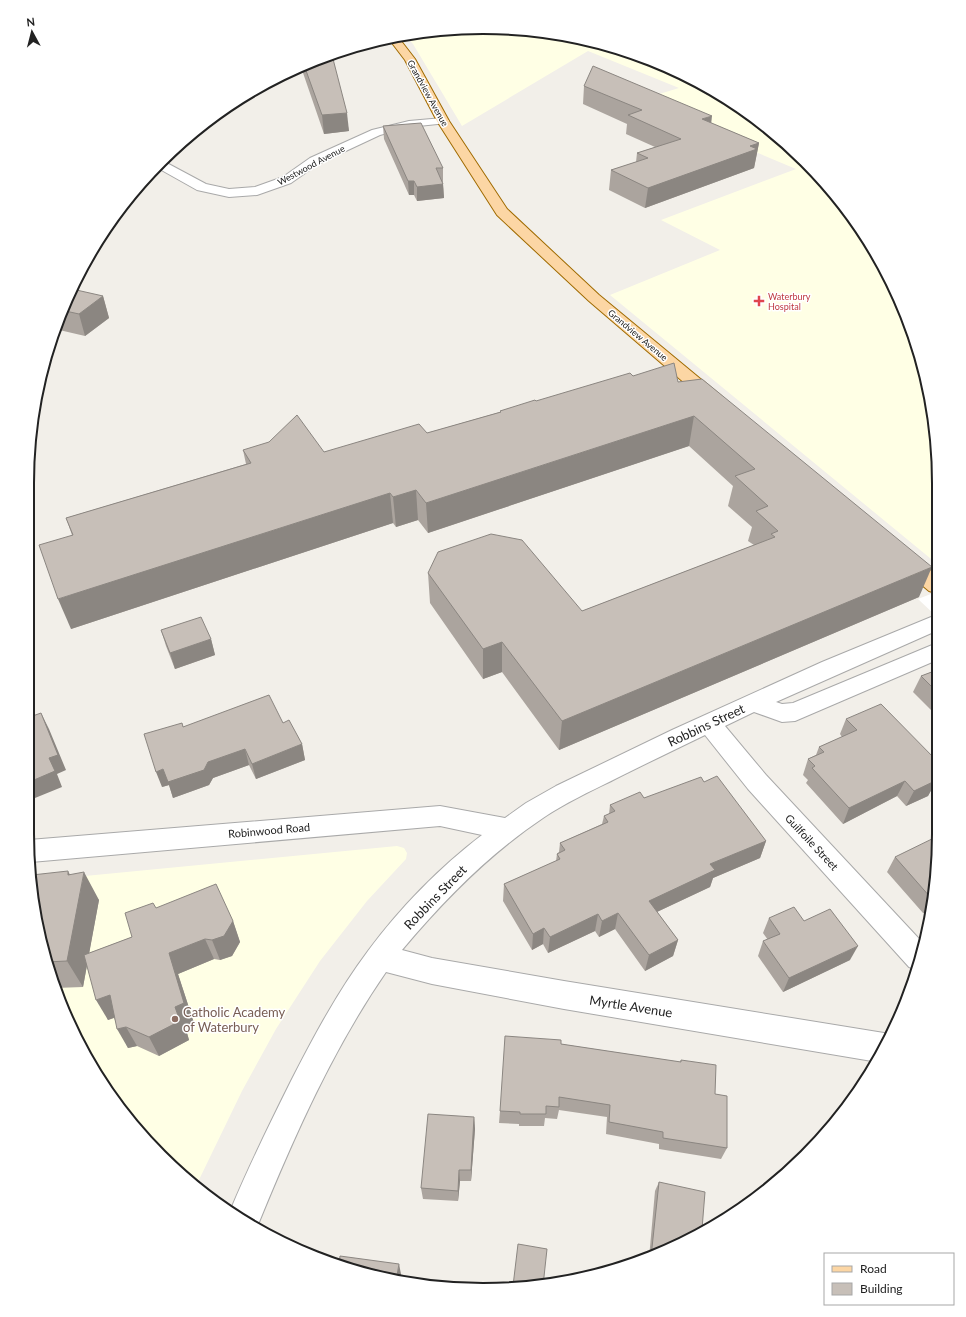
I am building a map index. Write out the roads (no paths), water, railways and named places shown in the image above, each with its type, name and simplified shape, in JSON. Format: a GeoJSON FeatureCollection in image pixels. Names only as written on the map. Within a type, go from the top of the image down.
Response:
{"type":"FeatureCollection","features":[{"type":"Feature","properties":{"kind":"main road","name":"Grandview Avenue"},"geometry":{"type":"LineString","coordinates":[[397,43],[410,60],[443,121],[502,212],[594,298],[724,407]]}},
{"type":"Feature","properties":{"kind":"main road"},"geometry":{"type":"LineString","coordinates":[[893,550],[932,583]]}},
{"type":"Feature","properties":{"kind":"street","name":"Westwood Avenue"},"geometry":{"type":"LineString","coordinates":[[165,167],[202,187],[229,193],[256,191],[287,180],[314,161],[376,132],[409,124],[443,121]]}},
{"type":"Feature","properties":{"kind":"street","name":"Robbins Street"},"geometry":{"type":"LineString","coordinates":[[245,1215],[292,1111],[321,1053],[347,1006],[380,957],[423,907],[495,839],[531,813],[568,792],[709,723],[881,645],[932,625]]}},
{"type":"Feature","properties":{"kind":"street","name":"Robbins Street"},"geometry":{"type":"LineString","coordinates":[[753,703],[782,713],[795,712],[932,653]]}},
{"type":"Feature","properties":{"kind":"street","name":"Guilfoile Street"},"geometry":{"type":"LineString","coordinates":[[709,723],[758,782],[916,954]]}},
{"type":"Feature","properties":{"kind":"street","name":"Robinwood Road"},"geometry":{"type":"LineString","coordinates":[[35,851],[440,816],[509,829]]}},
{"type":"Feature","properties":{"kind":"street","name":"Myrtle Avenue"},"geometry":{"type":"LineString","coordinates":[[380,957],[432,971],[564,995],[878,1047]]}},
{"type":"Feature","properties":{"kind":"place","name":"Waterbury Hospital"},"geometry":{"type":"Point","coordinates":[759,301]}},
{"type":"Feature","properties":{"kind":"place","name":"Catholic Academy of Waterbury"},"geometry":{"type":"Point","coordinates":[175,1019]}}]}
